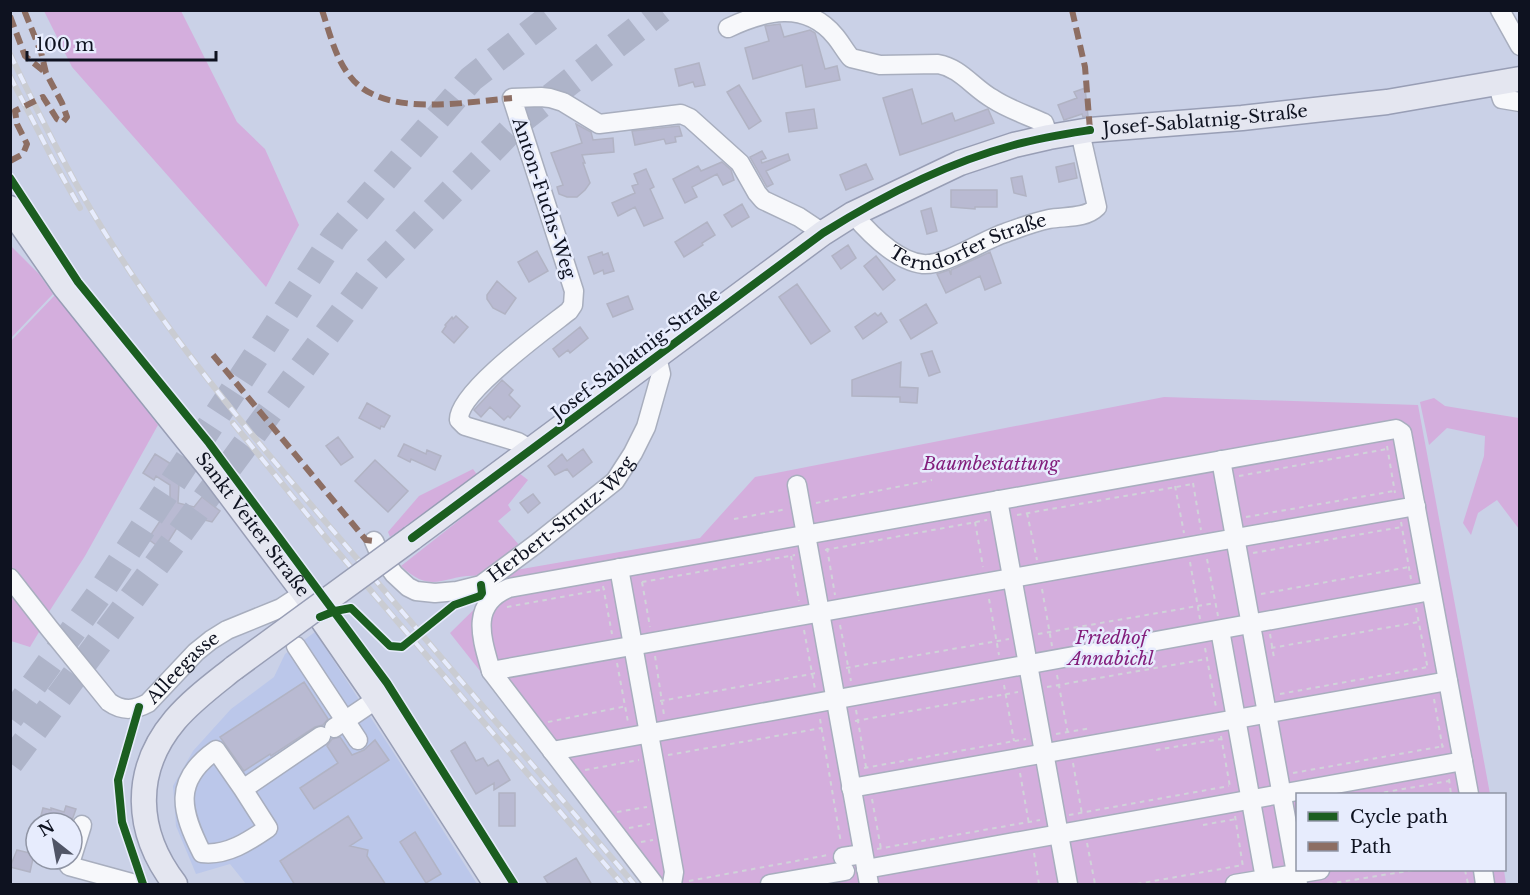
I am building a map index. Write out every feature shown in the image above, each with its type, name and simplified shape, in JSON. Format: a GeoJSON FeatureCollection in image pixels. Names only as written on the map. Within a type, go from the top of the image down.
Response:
{"type":"FeatureCollection","features":[{"type":"Feature","properties":{"kind":"main road","name":"Josef-Sablatnig-Straße"},"geometry":{"type":"LineString","coordinates":[[175,885],[159,860],[149,838],[143,795],[145,775],[150,759],[163,735],[176,718],[234,668],[823,233],[853,214],[960,163],[1014,145],[1049,137],[1387,102],[1508,81]]}},
{"type":"Feature","properties":{"kind":"main road","name":"Sankt Veiter Straße"},"geometry":{"type":"LineString","coordinates":[[10,208],[64,286],[210,468],[304,593],[377,699],[496,885]]}},
{"type":"Feature","properties":{"kind":"street"},"geometry":{"type":"LineString","coordinates":[[1500,10],[1520,46]]}},
{"type":"Feature","properties":{"kind":"street"},"geometry":{"type":"LineString","coordinates":[[728,28],[753,16],[772,12],[793,11],[806,15],[819,21],[834,35],[851,58],[880,65],[948,66],[958,71],[992,99],[1044,123],[1049,137]]}},
{"type":"Feature","properties":{"kind":"street"},"geometry":{"type":"LineString","coordinates":[[1508,81],[1502,99],[1520,102]]}},
{"type":"Feature","properties":{"kind":"street","name":"Anton-Fuchs-Weg"},"geometry":{"type":"LineString","coordinates":[[532,450],[518,442],[465,426],[459,420],[459,412],[464,404],[494,373],[573,305],[574,291],[512,98],[550,98],[563,102],[599,124],[681,114],[690,118],[740,163],[763,200],[799,217],[823,233]]}},
{"type":"Feature","properties":{"kind":"street","name":"Terndorfer Straße"},"geometry":{"type":"LineString","coordinates":[[853,214],[878,239],[900,256],[913,262],[926,264],[942,260],[1002,234],[1049,219],[1092,212],[1097,207],[1080,132]]}},
{"type":"Feature","properties":{"kind":"street","name":"Herbert-Strutz-Weg"},"geometry":{"type":"LineString","coordinates":[[374,541],[380,555],[394,574],[416,591],[435,593],[457,591],[481,585],[615,481],[646,427],[661,374],[657,357]]}},
{"type":"Feature","properties":{"kind":"street"},"geometry":{"type":"LineString","coordinates":[[654,885],[491,671],[480,622],[489,602],[499,592],[509,588],[621,577],[1223,469],[1392,442],[1457,767],[1280,785],[1241,801],[866,869],[844,860],[771,885]]}},
{"type":"Feature","properties":{"kind":"street"},"geometry":{"type":"LineString","coordinates":[[1223,469],[1297,879]]}},
{"type":"Feature","properties":{"kind":"street"},"geometry":{"type":"LineString","coordinates":[[797,485],[830,671],[826,700],[851,788],[866,869]]}},
{"type":"Feature","properties":{"kind":"street"},"geometry":{"type":"LineString","coordinates":[[491,671],[1012,576],[1235,538],[1403,502]]}},
{"type":"Feature","properties":{"kind":"street"},"geometry":{"type":"LineString","coordinates":[[999,509],[1068,885]]}},
{"type":"Feature","properties":{"kind":"street"},"geometry":{"type":"LineString","coordinates":[[621,577],[674,872],[673,884]]}},
{"type":"Feature","properties":{"kind":"street","name":"Alleegasse"},"geometry":{"type":"LineString","coordinates":[[10,578],[48,628],[110,702],[117,708],[126,709],[139,707],[148,702],[196,652],[211,640],[227,630],[281,608],[304,593]]}},
{"type":"Feature","properties":{"kind":"street"},"geometry":{"type":"LineString","coordinates":[[552,752],[1028,663],[1423,593]]}},
{"type":"Feature","properties":{"kind":"street"},"geometry":{"type":"LineString","coordinates":[[1211,632],[1241,801],[1266,882]]}},
{"type":"Feature","properties":{"kind":"street"},"geometry":{"type":"LineString","coordinates":[[296,646],[333,728],[358,740]]}},
{"type":"Feature","properties":{"kind":"street"},"geometry":{"type":"LineString","coordinates":[[851,788],[1228,721],[1265,705],[1438,674]]}},
{"type":"Feature","properties":{"kind":"street"},"geometry":{"type":"LineString","coordinates":[[243,789],[377,699]]}},
{"type":"Feature","properties":{"kind":"street"},"geometry":{"type":"LineString","coordinates":[[216,750],[243,789],[268,828],[242,845],[214,855],[202,853],[188,826],[183,798],[189,778],[202,760],[216,750]]}},
{"type":"Feature","properties":{"kind":"street"},"geometry":{"type":"LineString","coordinates":[[84,870],[135,885]]}},
{"type":"Feature","properties":{"kind":"street"},"geometry":{"type":"LineString","coordinates":[[1241,877],[1266,882],[1297,879],[1317,871]]}},
{"type":"Feature","properties":{"kind":"path"},"geometry":{"type":"LineString","coordinates":[[1223,469],[1392,442],[1457,767],[1451,793]]}},
{"type":"Feature","properties":{"kind":"path"},"geometry":{"type":"LineString","coordinates":[[1137,885],[1241,877],[1241,801],[1228,721],[1211,632],[1197,606],[1174,478]]}},
{"type":"Feature","properties":{"kind":"path"},"geometry":{"type":"LineString","coordinates":[[642,582],[807,544],[973,513],[1174,478],[1193,484]]}},
{"type":"Feature","properties":{"kind":"path"},"geometry":{"type":"LineString","coordinates":[[734,519],[932,480]]}},
{"type":"Feature","properties":{"kind":"path"},"geometry":{"type":"LineString","coordinates":[[1235,538],[1403,502]]}},
{"type":"Feature","properties":{"kind":"path"},"geometry":{"type":"LineString","coordinates":[[1025,504],[1095,885]]}},
{"type":"Feature","properties":{"kind":"path"},"geometry":{"type":"LineString","coordinates":[[973,513],[1039,885]]}},
{"type":"Feature","properties":{"kind":"path"},"geometry":{"type":"LineString","coordinates":[[1235,538],[1410,526]]}},
{"type":"Feature","properties":{"kind":"path"},"geometry":{"type":"LineString","coordinates":[[1245,597],[1418,566]]}},
{"type":"Feature","properties":{"kind":"path"},"geometry":{"type":"LineString","coordinates":[[484,611],[621,577]]}},
{"type":"Feature","properties":{"kind":"path"},"geometry":{"type":"LineString","coordinates":[[532,725],[644,703],[1215,603]]}},
{"type":"Feature","properties":{"kind":"path"},"geometry":{"type":"LineString","coordinates":[[1255,651],[1428,620]]}},
{"type":"Feature","properties":{"kind":"path"},"geometry":{"type":"LineString","coordinates":[[1265,705],[1438,674]]}},
{"type":"Feature","properties":{"kind":"path"},"geometry":{"type":"LineString","coordinates":[[673,884],[844,860],[822,728],[826,700]]}},
{"type":"Feature","properties":{"kind":"path"},"geometry":{"type":"LineString","coordinates":[[569,773],[822,728]]}},
{"type":"Feature","properties":{"kind":"path"},"geometry":{"type":"LineString","coordinates":[[1280,785],[1457,767]]}},
{"type":"Feature","properties":{"kind":"path"},"geometry":{"type":"LineString","coordinates":[[1381,793],[1457,767]]}},
{"type":"Feature","properties":{"kind":"path"},"geometry":{"type":"LineString","coordinates":[[601,815],[665,821]]}},
{"type":"Feature","properties":{"kind":"path"},"geometry":{"type":"LineString","coordinates":[[613,831],[665,821]]}},
{"type":"Feature","properties":{"kind":"path"},"geometry":{"type":"LineString","coordinates":[[624,845],[665,821]]}},
{"type":"Feature","properties":{"kind":"path"},"geometry":{"type":"LineString","coordinates":[[1326,885],[1408,871]]}},
{"type":"Feature","properties":{"kind":"shaded area"},"geometry":{"type":"Polygon","coordinates":[[[315,632],[477,884],[246,884],[230,864],[196,874],[176,826],[173,786],[193,751],[231,709],[274,677],[285,654],[315,632]]]}},
{"type":"Feature","properties":{"kind":"green space"},"geometry":{"type":"Polygon","coordinates":[[[44,11],[181,11],[237,122],[265,149],[299,225],[266,287],[72,67],[44,11]]]}},
{"type":"Feature","properties":{"kind":"green space"},"geometry":{"type":"Polygon","coordinates":[[[11,246],[39,274],[53,294],[11,338],[11,246]]]}},
{"type":"Feature","properties":{"kind":"green space"},"geometry":{"type":"Polygon","coordinates":[[[56,294],[158,425],[85,556],[45,618],[11,572],[11,341],[56,294]]]}},
{"type":"Feature","properties":{"kind":"green space","name":"Friedhof Annabichl"},"geometry":{"type":"Polygon","coordinates":[[[1164,397],[1418,405],[1490,793],[1296,793],[1296,871],[1504,871],[1506,884],[649,884],[450,633],[516,570],[700,538],[755,477],[1164,397]]]}},
{"type":"Feature","properties":{"kind":"green space"},"geometry":{"type":"Polygon","coordinates":[[[1434,398],[1445,406],[1519,418],[1519,529],[1497,500],[1478,513],[1471,535],[1463,523],[1484,456],[1485,436],[1447,428],[1429,445],[1420,402],[1434,398]]]}},
{"type":"Feature","properties":{"kind":"green space"},"geometry":{"type":"Polygon","coordinates":[[[473,469],[478,476],[390,537],[388,532],[419,496],[473,469]]]}},
{"type":"Feature","properties":{"kind":"green space"},"geometry":{"type":"Polygon","coordinates":[[[519,473],[528,480],[508,505],[511,510],[498,521],[520,546],[479,576],[431,582],[412,575],[401,566],[519,473]]]}},
{"type":"Feature","properties":{"kind":"green space"},"geometry":{"type":"Polygon","coordinates":[[[10,585],[42,627],[30,647],[11,641],[10,585]]]}},
{"type":"Feature","properties":{"kind":"building"},"geometry":{"type":"Polygon","coordinates":[[[780,24],[784,37],[810,30],[815,33],[825,69],[837,66],[840,80],[806,87],[802,65],[753,79],[745,48],[769,41],[765,26],[780,24]]]}},
{"type":"Feature","properties":{"kind":"building"},"geometry":{"type":"Polygon","coordinates":[[[699,63],[705,85],[695,87],[693,82],[679,86],[675,69],[699,63]]]}},
{"type":"Feature","properties":{"kind":"building"},"geometry":{"type":"Polygon","coordinates":[[[739,85],[761,121],[749,129],[727,92],[739,85]]]}},
{"type":"Feature","properties":{"kind":"building"},"geometry":{"type":"Polygon","coordinates":[[[1085,88],[1088,116],[1083,117],[1082,114],[1064,120],[1058,105],[1077,98],[1074,92],[1085,88]]]}},
{"type":"Feature","properties":{"kind":"building"},"geometry":{"type":"Polygon","coordinates":[[[912,89],[922,124],[952,113],[955,121],[988,109],[994,123],[900,155],[883,98],[912,89]]]}},
{"type":"Feature","properties":{"kind":"building"},"geometry":{"type":"Polygon","coordinates":[[[814,109],[817,128],[789,132],[786,113],[814,109]]]}},
{"type":"Feature","properties":{"kind":"building"},"geometry":{"type":"Polygon","coordinates":[[[576,124],[591,132],[593,140],[613,138],[614,152],[582,155],[590,183],[577,197],[567,197],[559,194],[557,187],[563,185],[551,153],[582,143],[576,124]]]}},
{"type":"Feature","properties":{"kind":"building"},"geometry":{"type":"Polygon","coordinates":[[[679,126],[682,136],[675,137],[676,142],[666,144],[664,139],[635,145],[632,131],[679,126]]]}},
{"type":"Feature","properties":{"kind":"building"},"geometry":{"type":"Polygon","coordinates":[[[762,151],[766,158],[761,160],[762,163],[788,154],[790,160],[766,171],[773,184],[767,187],[750,157],[762,151]]]}},
{"type":"Feature","properties":{"kind":"building"},"geometry":{"type":"Polygon","coordinates":[[[722,162],[731,170],[734,180],[723,185],[717,174],[692,187],[697,197],[685,203],[673,179],[698,166],[701,171],[722,162]]]}},
{"type":"Feature","properties":{"kind":"building"},"geometry":{"type":"Polygon","coordinates":[[[1074,163],[1077,178],[1059,182],[1056,167],[1074,163]]]}},
{"type":"Feature","properties":{"kind":"building"},"geometry":{"type":"Polygon","coordinates":[[[866,164],[873,179],[846,190],[840,175],[866,164]]]}},
{"type":"Feature","properties":{"kind":"building"},"geometry":{"type":"Polygon","coordinates":[[[646,169],[654,187],[650,189],[663,218],[644,226],[635,207],[618,216],[612,203],[635,193],[632,186],[638,184],[634,174],[646,169]]]}},
{"type":"Feature","properties":{"kind":"building"},"geometry":{"type":"Polygon","coordinates":[[[1022,176],[1026,196],[1014,193],[1011,178],[1022,176]]]}},
{"type":"Feature","properties":{"kind":"building"},"geometry":{"type":"Polygon","coordinates":[[[951,190],[997,190],[997,207],[975,207],[975,209],[951,207],[951,190]]]}},
{"type":"Feature","properties":{"kind":"building"},"geometry":{"type":"Polygon","coordinates":[[[742,204],[749,217],[732,227],[724,215],[742,204]]]}},
{"type":"Feature","properties":{"kind":"building"},"geometry":{"type":"Polygon","coordinates":[[[931,208],[937,231],[927,234],[921,211],[931,208]]]}},
{"type":"Feature","properties":{"kind":"building"},"geometry":{"type":"Polygon","coordinates":[[[707,222],[715,235],[684,257],[675,242],[707,222]]]}},
{"type":"Feature","properties":{"kind":"building"},"geometry":{"type":"Polygon","coordinates":[[[848,245],[856,258],[841,269],[832,256],[848,245]]]}},
{"type":"Feature","properties":{"kind":"building"},"geometry":{"type":"Polygon","coordinates":[[[537,251],[548,271],[529,282],[518,262],[537,251]]]}},
{"type":"Feature","properties":{"kind":"building"},"geometry":{"type":"Polygon","coordinates":[[[602,252],[603,255],[608,253],[614,271],[604,274],[603,270],[594,274],[588,257],[602,252]]]}},
{"type":"Feature","properties":{"kind":"building"},"geometry":{"type":"Polygon","coordinates":[[[990,252],[1001,283],[985,290],[980,276],[946,293],[937,274],[949,270],[951,275],[951,270],[990,252]]]}},
{"type":"Feature","properties":{"kind":"building"},"geometry":{"type":"Polygon","coordinates":[[[876,256],[895,280],[883,290],[864,266],[876,256]]]}},
{"type":"Feature","properties":{"kind":"building"},"geometry":{"type":"Polygon","coordinates":[[[497,281],[516,298],[505,314],[493,308],[487,299],[487,295],[497,281]]]}},
{"type":"Feature","properties":{"kind":"building"},"geometry":{"type":"Polygon","coordinates":[[[797,284],[830,331],[811,344],[779,297],[797,284]]]}},
{"type":"Feature","properties":{"kind":"building"},"geometry":{"type":"Polygon","coordinates":[[[628,296],[633,309],[613,317],[607,304],[628,296]]]}},
{"type":"Feature","properties":{"kind":"building"},"geometry":{"type":"Polygon","coordinates":[[[926,304],[937,323],[911,339],[900,320],[926,304]]]}},
{"type":"Feature","properties":{"kind":"building"},"geometry":{"type":"Polygon","coordinates":[[[875,313],[878,316],[881,313],[887,322],[863,339],[855,327],[875,313]]]}},
{"type":"Feature","properties":{"kind":"building"},"geometry":{"type":"Polygon","coordinates":[[[456,316],[468,327],[454,343],[442,332],[452,317],[453,319],[456,316]]]}},
{"type":"Feature","properties":{"kind":"building"},"geometry":{"type":"Polygon","coordinates":[[[580,327],[588,338],[570,353],[568,350],[559,357],[553,349],[580,327]]]}},
{"type":"Feature","properties":{"kind":"building"},"geometry":{"type":"Polygon","coordinates":[[[932,351],[940,372],[929,376],[921,354],[932,351]]]}},
{"type":"Feature","properties":{"kind":"building"},"geometry":{"type":"Polygon","coordinates":[[[901,362],[900,387],[918,388],[917,403],[900,402],[900,397],[852,396],[852,380],[901,362]]]}},
{"type":"Feature","properties":{"kind":"building"},"geometry":{"type":"Polygon","coordinates":[[[502,380],[513,390],[509,395],[520,406],[510,418],[508,416],[504,420],[490,407],[481,417],[474,410],[502,380]]]}},
{"type":"Feature","properties":{"kind":"building"},"geometry":{"type":"Polygon","coordinates":[[[367,403],[390,416],[384,427],[381,426],[380,429],[359,418],[367,403]]]}},
{"type":"Feature","properties":{"kind":"building"},"geometry":{"type":"Polygon","coordinates":[[[338,437],[353,457],[341,465],[326,446],[338,437]]]}},
{"type":"Feature","properties":{"kind":"building"},"geometry":{"type":"Polygon","coordinates":[[[404,444],[426,454],[427,450],[441,456],[435,470],[398,456],[404,444]]]}},
{"type":"Feature","properties":{"kind":"building"},"geometry":{"type":"Polygon","coordinates":[[[583,449],[592,462],[573,477],[567,469],[555,475],[548,466],[562,454],[567,461],[583,449]]]}},
{"type":"Feature","properties":{"kind":"building"},"geometry":{"type":"Polygon","coordinates":[[[155,454],[187,474],[179,484],[178,503],[194,507],[202,497],[220,511],[212,522],[185,515],[163,550],[148,539],[170,506],[170,485],[156,476],[154,480],[143,473],[155,454]]]}},
{"type":"Feature","properties":{"kind":"building"},"geometry":{"type":"Polygon","coordinates":[[[375,460],[408,491],[388,512],[355,481],[375,460]]]}},
{"type":"Feature","properties":{"kind":"building"},"geometry":{"type":"Polygon","coordinates":[[[533,494],[540,503],[528,513],[520,503],[533,494]]]}},
{"type":"Feature","properties":{"kind":"building"},"geometry":{"type":"Polygon","coordinates":[[[304,682],[328,719],[323,725],[315,727],[244,771],[220,737],[304,682]]]}},
{"type":"Feature","properties":{"kind":"building"},"geometry":{"type":"Polygon","coordinates":[[[340,737],[352,755],[364,750],[375,740],[389,760],[314,809],[300,788],[338,763],[327,746],[332,739],[340,737]]]}},
{"type":"Feature","properties":{"kind":"building"},"geometry":{"type":"Polygon","coordinates":[[[465,742],[476,761],[483,758],[488,766],[498,760],[510,780],[494,790],[494,783],[476,794],[451,751],[465,742]]]}},
{"type":"Feature","properties":{"kind":"building"},"geometry":{"type":"Polygon","coordinates":[[[499,793],[515,793],[515,826],[499,826],[499,793]]]}},
{"type":"Feature","properties":{"kind":"building"},"geometry":{"type":"Polygon","coordinates":[[[66,806],[76,809],[75,811],[64,811],[66,806]]]}},
{"type":"Feature","properties":{"kind":"building"},"geometry":{"type":"Polygon","coordinates":[[[43,808],[51,810],[51,808],[61,811],[42,811],[43,808]]]}},
{"type":"Feature","properties":{"kind":"building"},"geometry":{"type":"Polygon","coordinates":[[[348,816],[362,838],[350,846],[368,850],[367,856],[386,885],[295,885],[280,861],[348,816]]]}},
{"type":"Feature","properties":{"kind":"building"},"geometry":{"type":"Polygon","coordinates":[[[415,832],[441,874],[426,883],[400,842],[415,832]]]}},
{"type":"Feature","properties":{"kind":"building"},"geometry":{"type":"Polygon","coordinates":[[[17,850],[24,852],[24,870],[10,867],[17,850]]]}},
{"type":"Feature","properties":{"kind":"building"},"geometry":{"type":"Polygon","coordinates":[[[576,858],[592,885],[549,885],[544,877],[576,858]]]}},
{"type":"Feature","properties":{"kind":"tunnel"},"geometry":{"type":"LineString","coordinates":[[10,718],[100,593],[335,236],[471,79],[559,10]]}},
{"type":"Feature","properties":{"kind":"tunnel"},"geometry":{"type":"LineString","coordinates":[[10,763],[370,276],[519,122],[661,10]]}},
{"type":"Feature","properties":{"kind":"railway"},"geometry":{"type":"LineString","coordinates":[[10,54],[49,133],[92,211],[123,261],[179,341],[270,457],[634,884]]}},
{"type":"Feature","properties":{"kind":"railway"},"geometry":{"type":"LineString","coordinates":[[10,76],[80,208]]}},
{"type":"Feature","properties":{"kind":"railway"},"geometry":{"type":"LineString","coordinates":[[233,423],[331,544],[622,884]]}},
{"type":"Feature","properties":{"kind":"marked path"},"geometry":{"type":"LineString","coordinates":[[10,161],[23,154],[27,144],[17,124],[15,111],[43,97],[57,119],[63,122],[67,117],[46,73],[41,52],[24,10]]}},
{"type":"Feature","properties":{"kind":"marked path"},"geometry":{"type":"LineString","coordinates":[[322,10],[344,68],[363,89],[381,98],[402,103],[425,104],[512,98]]}},
{"type":"Feature","properties":{"kind":"marked path"},"geometry":{"type":"LineString","coordinates":[[1072,10],[1085,67],[1090,130]]}},
{"type":"Feature","properties":{"kind":"marked path"},"geometry":{"type":"LineString","coordinates":[[10,16],[25,56],[46,73]]}},
{"type":"Feature","properties":{"kind":"marked path"},"geometry":{"type":"LineString","coordinates":[[213,355],[366,540],[374,541]]}},
{"type":"Feature","properties":{"kind":"cycle path"},"geometry":{"type":"LineString","coordinates":[[412,538],[845,219],[915,182],[964,161],[1023,143],[1090,130]]}},
{"type":"Feature","properties":{"kind":"cycle path"},"geometry":{"type":"LineString","coordinates":[[10,178],[78,282],[209,443],[387,683],[514,884]]}},
{"type":"Feature","properties":{"kind":"cycle path"},"geometry":{"type":"LineString","coordinates":[[320,617],[351,608],[390,646],[402,647],[454,605],[480,596],[481,585]]}},
{"type":"Feature","properties":{"kind":"cycle path"},"geometry":{"type":"LineString","coordinates":[[139,707],[118,780],[122,822],[143,884]]}},
{"type":"Feature","properties":{"kind":"park label","name":"Baumbestattung"},"geometry":{"type":"Point","coordinates":[991,464]}}]}
